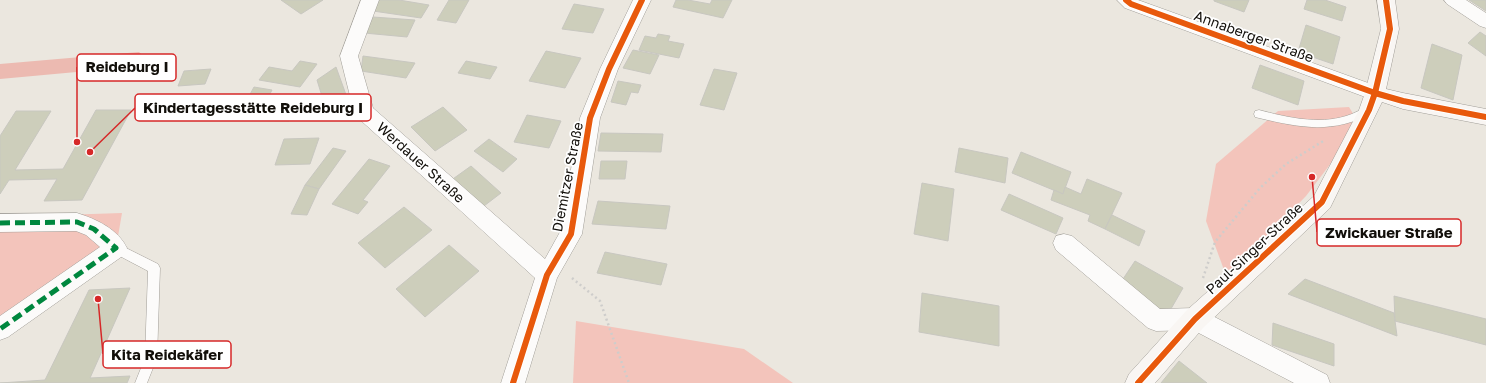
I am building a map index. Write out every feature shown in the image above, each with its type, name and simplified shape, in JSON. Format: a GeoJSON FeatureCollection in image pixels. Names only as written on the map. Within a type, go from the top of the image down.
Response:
{"type":"FeatureCollection","features":[{"type":"Feature","properties":{"kind":"street","name":"Werdauer Straße"},"geometry":{"type":"LineString","coordinates":[[370,0],[349,56],[364,112],[547,275]]}},
{"type":"Feature","properties":{"kind":"street","name":"Diemitzer Straße"},"geometry":{"type":"LineString","coordinates":[[513,383],[547,275],[571,234],[590,118],[609,69],[642,0]]}},
{"type":"Feature","properties":{"kind":"street","name":"Annaberger Straße"},"geometry":{"type":"LineString","coordinates":[[1126,0],[1372,102]]}},
{"type":"Feature","properties":{"kind":"street","name":"Paul-Singer-Straße"},"geometry":{"type":"LineString","coordinates":[[1138,383],[1195,319],[1322,202],[1372,102],[1390,29],[1386,0]]}},
{"type":"Feature","properties":{"kind":"street"},"geometry":{"type":"LineString","coordinates":[[1453,0],[1486,22]]}},
{"type":"Feature","properties":{"kind":"street"},"geometry":{"type":"LineString","coordinates":[[1372,102],[1403,101],[1486,117]]}},
{"type":"Feature","properties":{"kind":"street"},"geometry":{"type":"LineString","coordinates":[[0,223],[77,222],[94,229],[116,248],[0,329]]}},
{"type":"Feature","properties":{"kind":"street"},"geometry":{"type":"LineString","coordinates":[[1064,243],[1156,320],[1195,319],[1318,383]]}},
{"type":"Feature","properties":{"kind":"lane"},"geometry":{"type":"LineString","coordinates":[[1259,114],[1296,123],[1328,123],[1344,120],[1372,102]]}},
{"type":"Feature","properties":{"kind":"lane"},"geometry":{"type":"LineString","coordinates":[[116,248],[154,268],[151,358],[141,383]]}},
{"type":"Feature","properties":{"kind":"path"},"geometry":{"type":"LineString","coordinates":[[1202,281],[1215,242],[1260,188],[1286,164],[1327,138],[1344,120]]}},
{"type":"Feature","properties":{"kind":"path"},"geometry":{"type":"LineString","coordinates":[[547,275],[571,278],[600,301],[629,383]]}},
{"type":"Feature","properties":{"kind":"shaded area"},"geometry":{"type":"Polygon","coordinates":[[[139,52],[153,65],[0,79],[0,64],[139,52]]]}},
{"type":"Feature","properties":{"kind":"shaded area"},"geometry":{"type":"Polygon","coordinates":[[[1349,107],[1360,125],[1306,196],[1227,278],[1206,221],[1216,164],[1278,111],[1349,107]]]}},
{"type":"Feature","properties":{"kind":"shaded area"},"geometry":{"type":"Polygon","coordinates":[[[122,213],[116,248],[0,329],[0,217],[122,213]]]}},
{"type":"Feature","properties":{"kind":"shaded area"},"geometry":{"type":"Polygon","coordinates":[[[576,321],[744,349],[793,383],[573,383],[576,321]]]}},
{"type":"Feature","properties":{"kind":"building"},"geometry":{"type":"Polygon","coordinates":[[[281,0],[323,0],[301,14],[281,0]]]}},
{"type":"Feature","properties":{"kind":"building"},"geometry":{"type":"Polygon","coordinates":[[[379,0],[399,0],[429,5],[421,18],[373,11],[379,0]]]}},
{"type":"Feature","properties":{"kind":"building"},"geometry":{"type":"Polygon","coordinates":[[[449,0],[469,0],[456,23],[437,20],[449,0]]]}},
{"type":"Feature","properties":{"kind":"building"},"geometry":{"type":"Polygon","coordinates":[[[676,0],[688,0],[710,4],[712,0],[732,0],[723,18],[673,7],[676,0]]]}},
{"type":"Feature","properties":{"kind":"building"},"geometry":{"type":"Polygon","coordinates":[[[1214,0],[1249,0],[1244,12],[1214,1],[1214,0]]]}},
{"type":"Feature","properties":{"kind":"building"},"geometry":{"type":"Polygon","coordinates":[[[1307,0],[1325,0],[1346,7],[1342,21],[1304,9],[1307,0]]]}},
{"type":"Feature","properties":{"kind":"building"},"geometry":{"type":"Polygon","coordinates":[[[1469,0],[1486,0],[1486,11],[1469,0]]]}},
{"type":"Feature","properties":{"kind":"building"},"geometry":{"type":"Polygon","coordinates":[[[574,4],[604,9],[593,33],[562,29],[574,4]]]}},
{"type":"Feature","properties":{"kind":"building"},"geometry":{"type":"Polygon","coordinates":[[[373,17],[415,20],[407,37],[364,33],[373,17]]]}},
{"type":"Feature","properties":{"kind":"building"},"geometry":{"type":"Polygon","coordinates":[[[1306,25],[1340,37],[1333,64],[1298,52],[1306,25]]]}},
{"type":"Feature","properties":{"kind":"building"},"geometry":{"type":"Polygon","coordinates":[[[1480,32],[1486,36],[1486,56],[1468,43],[1480,32]]]}},
{"type":"Feature","properties":{"kind":"building"},"geometry":{"type":"Polygon","coordinates":[[[658,34],[670,36],[668,41],[684,44],[679,58],[639,50],[645,36],[656,38],[658,34]]]}},
{"type":"Feature","properties":{"kind":"building"},"geometry":{"type":"Polygon","coordinates":[[[1432,44],[1462,55],[1453,100],[1421,88],[1432,44]]]}},
{"type":"Feature","properties":{"kind":"building"},"geometry":{"type":"Polygon","coordinates":[[[633,50],[659,55],[650,74],[623,68],[633,50]]]}},
{"type":"Feature","properties":{"kind":"building"},"geometry":{"type":"Polygon","coordinates":[[[546,51],[581,58],[565,88],[529,81],[546,51]]]}},
{"type":"Feature","properties":{"kind":"building"},"geometry":{"type":"Polygon","coordinates":[[[363,56],[415,63],[406,78],[361,71],[363,56]]]}},
{"type":"Feature","properties":{"kind":"building"},"geometry":{"type":"Polygon","coordinates":[[[300,61],[317,64],[300,87],[259,80],[269,67],[292,71],[300,61]]]}},
{"type":"Feature","properties":{"kind":"building"},"geometry":{"type":"Polygon","coordinates":[[[466,61],[497,67],[490,79],[458,73],[466,61]]]}},
{"type":"Feature","properties":{"kind":"building"},"geometry":{"type":"Polygon","coordinates":[[[1260,65],[1304,81],[1298,105],[1252,88],[1260,65]]]}},
{"type":"Feature","properties":{"kind":"building"},"geometry":{"type":"Polygon","coordinates":[[[336,67],[349,103],[348,113],[325,115],[325,106],[317,80],[336,67]]]}},
{"type":"Feature","properties":{"kind":"building"},"geometry":{"type":"Polygon","coordinates":[[[211,69],[205,84],[178,86],[184,71],[211,69]]]}},
{"type":"Feature","properties":{"kind":"building"},"geometry":{"type":"Polygon","coordinates":[[[714,69],[737,73],[724,110],[700,105],[714,69]]]}},
{"type":"Feature","properties":{"kind":"building"},"geometry":{"type":"Polygon","coordinates":[[[618,81],[641,85],[638,93],[631,92],[626,105],[611,102],[618,81]]]}},
{"type":"Feature","properties":{"kind":"building"},"geometry":{"type":"Polygon","coordinates":[[[254,87],[272,90],[264,105],[297,106],[289,121],[236,120],[254,87]]]}},
{"type":"Feature","properties":{"kind":"building"},"geometry":{"type":"Polygon","coordinates":[[[443,107],[467,130],[435,151],[411,127],[443,107]]]}},
{"type":"Feature","properties":{"kind":"building"},"geometry":{"type":"Polygon","coordinates":[[[96,110],[131,110],[82,200],[44,201],[57,179],[9,180],[0,194],[0,136],[16,111],[51,111],[15,170],[63,169],[96,110]]]}},
{"type":"Feature","properties":{"kind":"building"},"geometry":{"type":"Polygon","coordinates":[[[527,115],[561,121],[549,148],[514,142],[527,115]]]}},
{"type":"Feature","properties":{"kind":"building"},"geometry":{"type":"Polygon","coordinates":[[[601,133],[663,134],[661,152],[598,151],[601,133]]]}},
{"type":"Feature","properties":{"kind":"building"},"geometry":{"type":"Polygon","coordinates":[[[319,138],[310,164],[275,165],[284,139],[319,138]]]}},
{"type":"Feature","properties":{"kind":"building"},"geometry":{"type":"Polygon","coordinates":[[[489,139],[517,159],[503,172],[474,151],[489,139]]]}},
{"type":"Feature","properties":{"kind":"building"},"geometry":{"type":"Polygon","coordinates":[[[333,148],[346,151],[319,189],[305,185],[333,148]]]}},
{"type":"Feature","properties":{"kind":"building"},"geometry":{"type":"Polygon","coordinates":[[[959,148],[1008,158],[1005,183],[955,172],[959,148]]]}},
{"type":"Feature","properties":{"kind":"building"},"geometry":{"type":"Polygon","coordinates":[[[1021,152],[1071,172],[1063,194],[1012,173],[1021,152]]]}},
{"type":"Feature","properties":{"kind":"building"},"geometry":{"type":"Polygon","coordinates":[[[369,159],[390,166],[363,200],[368,202],[358,214],[332,204],[369,159]]]}},
{"type":"Feature","properties":{"kind":"building"},"geometry":{"type":"Polygon","coordinates":[[[601,161],[627,161],[625,179],[599,179],[601,161]]]}},
{"type":"Feature","properties":{"kind":"building"},"geometry":{"type":"Polygon","coordinates":[[[471,166],[501,193],[480,209],[450,181],[471,166]]]}},
{"type":"Feature","properties":{"kind":"building"},"geometry":{"type":"Polygon","coordinates":[[[1087,179],[1122,193],[1105,229],[1088,221],[1090,215],[1051,200],[1054,190],[1063,194],[1065,187],[1081,194],[1087,179]]]}},
{"type":"Feature","properties":{"kind":"building"},"geometry":{"type":"Polygon","coordinates":[[[922,183],[954,189],[948,241],[914,234],[922,183]]]}},
{"type":"Feature","properties":{"kind":"building"},"geometry":{"type":"Polygon","coordinates":[[[305,185],[319,189],[307,215],[291,214],[305,185]]]}},
{"type":"Feature","properties":{"kind":"building"},"geometry":{"type":"Polygon","coordinates":[[[1009,194],[1063,218],[1056,234],[1001,210],[1009,194]]]}},
{"type":"Feature","properties":{"kind":"building"},"geometry":{"type":"Polygon","coordinates":[[[598,201],[670,206],[666,229],[592,224],[598,201]]]}},
{"type":"Feature","properties":{"kind":"building"},"geometry":{"type":"Polygon","coordinates":[[[404,207],[432,230],[385,268],[358,243],[404,207]]]}},
{"type":"Feature","properties":{"kind":"building"},"geometry":{"type":"Polygon","coordinates":[[[1112,215],[1145,231],[1139,246],[1105,229],[1112,215]]]}},
{"type":"Feature","properties":{"kind":"building"},"geometry":{"type":"Polygon","coordinates":[[[449,245],[479,271],[425,317],[396,289],[449,245]]]}},
{"type":"Feature","properties":{"kind":"building"},"geometry":{"type":"Polygon","coordinates":[[[605,252],[667,264],[661,285],[597,273],[605,252]]]}},
{"type":"Feature","properties":{"kind":"building"},"geometry":{"type":"Polygon","coordinates":[[[1135,261],[1183,288],[1168,314],[1119,285],[1135,261]]]}},
{"type":"Feature","properties":{"kind":"building"},"geometry":{"type":"Polygon","coordinates":[[[1305,279],[1394,313],[1397,336],[1288,294],[1305,279]]]}},
{"type":"Feature","properties":{"kind":"building"},"geometry":{"type":"Polygon","coordinates":[[[130,288],[90,378],[130,376],[127,383],[0,383],[45,380],[89,290],[130,288]]]}},
{"type":"Feature","properties":{"kind":"building"},"geometry":{"type":"Polygon","coordinates":[[[922,293],[999,306],[999,346],[919,332],[922,293]]]}},
{"type":"Feature","properties":{"kind":"building"},"geometry":{"type":"Polygon","coordinates":[[[1394,296],[1486,319],[1486,345],[1395,321],[1394,296]]]}},
{"type":"Feature","properties":{"kind":"building"},"geometry":{"type":"Polygon","coordinates":[[[1273,323],[1334,344],[1334,366],[1272,345],[1273,323]]]}},
{"type":"Feature","properties":{"kind":"building"},"geometry":{"type":"Polygon","coordinates":[[[1179,361],[1207,383],[1161,383],[1179,361]]]}},
{"type":"Feature","properties":{"kind":"marked path"},"geometry":{"type":"LineString","coordinates":[[0,223],[77,222],[94,229],[116,248],[0,329]]}},
{"type":"Feature","properties":{"kind":"cycle path"},"geometry":{"type":"LineString","coordinates":[[513,383],[547,275],[571,234],[590,118],[609,69],[642,0]]}},
{"type":"Feature","properties":{"kind":"cycle path"},"geometry":{"type":"LineString","coordinates":[[1126,0],[1131,4],[1375,93],[1403,101],[1486,117]]}},
{"type":"Feature","properties":{"kind":"cycle path"},"geometry":{"type":"LineString","coordinates":[[1138,383],[1195,319],[1322,202],[1369,110],[1375,93],[1390,29],[1386,0]]}},
{"type":"Feature","properties":{"kind":"place","name":"Reideburg I"},"geometry":{"type":"Point","coordinates":[77,142]}},
{"type":"Feature","properties":{"kind":"place","name":"Kindertagesstätte Reideburg I"},"geometry":{"type":"Point","coordinates":[90,152]}},
{"type":"Feature","properties":{"kind":"place","name":"Zwickauer Straße"},"geometry":{"type":"Point","coordinates":[1312,177]}},
{"type":"Feature","properties":{"kind":"place","name":"Kita Reidekäfer"},"geometry":{"type":"Point","coordinates":[98,299]}}]}
